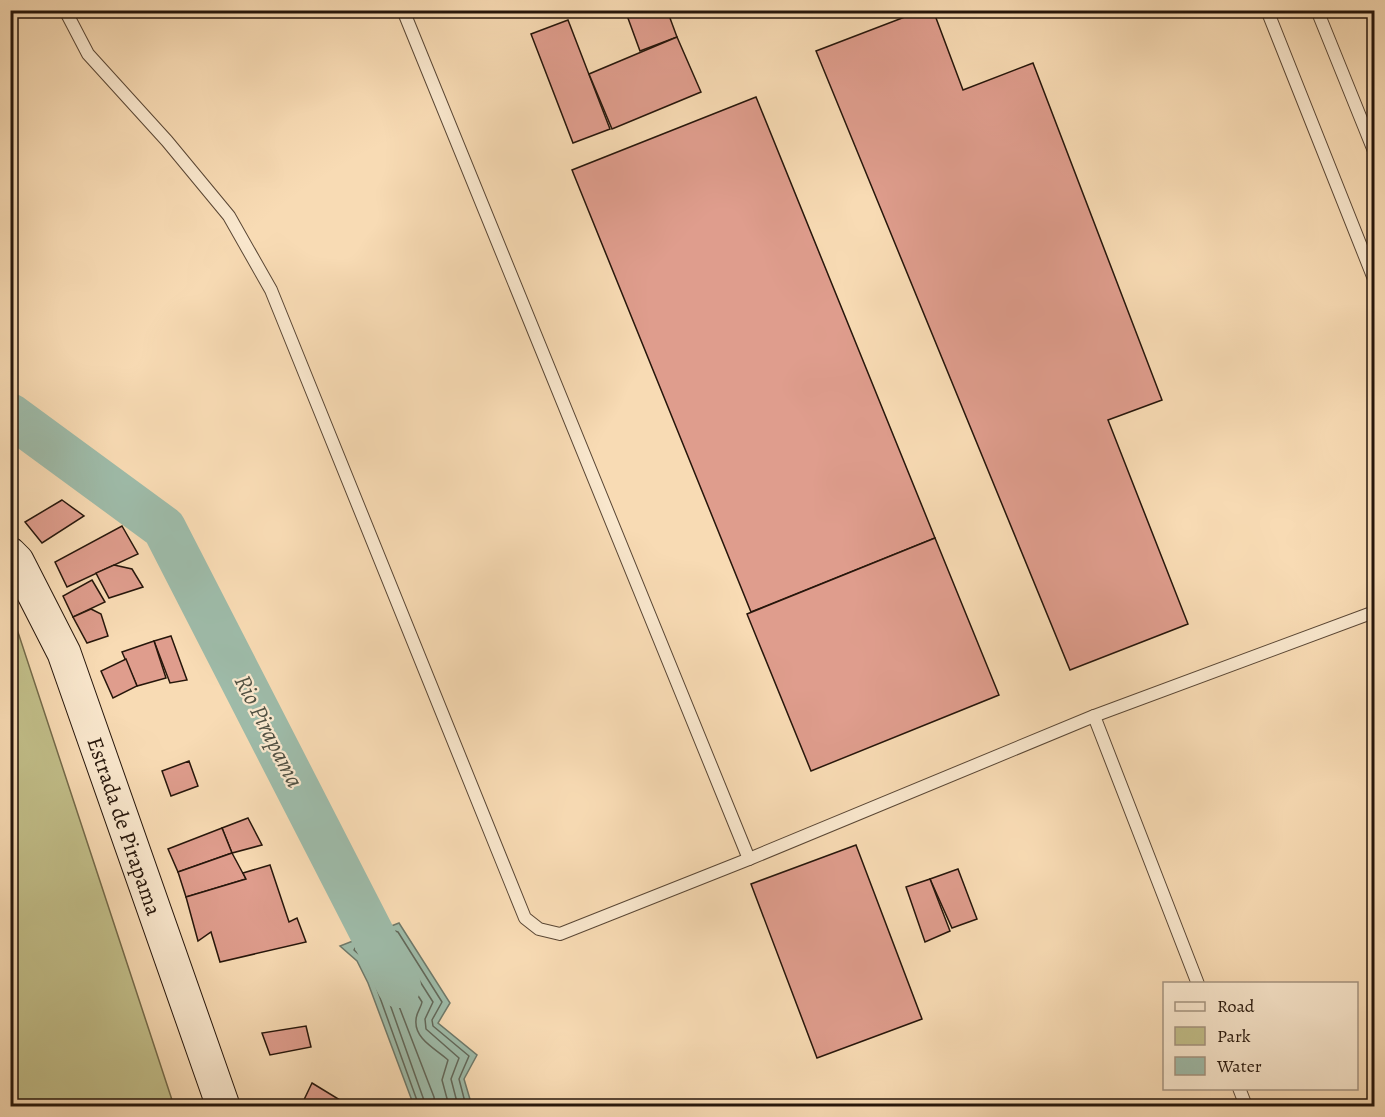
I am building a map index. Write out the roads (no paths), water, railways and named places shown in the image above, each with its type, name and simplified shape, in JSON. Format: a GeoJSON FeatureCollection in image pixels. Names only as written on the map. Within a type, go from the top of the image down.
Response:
{"type":"FeatureCollection","features":[{"type":"Feature","properties":{"kind":"main road","name":"Estrada de Pirapama"},"geometry":{"type":"LineString","coordinates":[[10,554],[17,561],[64,652],[223,1107]]}},
{"type":"Feature","properties":{"kind":"lane"},"geometry":{"type":"LineString","coordinates":[[65,10],[88,54],[167,141],[229,216],[271,290],[525,918],[539,929],[560,934],[749,859],[1094,716],[1374,612]]}},
{"type":"Feature","properties":{"kind":"lane"},"geometry":{"type":"LineString","coordinates":[[403,10],[749,859]]}},
{"type":"Feature","properties":{"kind":"lane"},"geometry":{"type":"LineString","coordinates":[[1267,10],[1374,279]]}},
{"type":"Feature","properties":{"kind":"lane"},"geometry":{"type":"LineString","coordinates":[[1317,10],[1374,151]]}},
{"type":"Feature","properties":{"kind":"lane"},"geometry":{"type":"LineString","coordinates":[[1094,716],[1197,982]]}},
{"type":"Feature","properties":{"kind":"lane"},"geometry":{"type":"LineString","coordinates":[[1239,1090],[1246,1107]]}},
{"type":"Feature","properties":{"kind":"water"},"geometry":{"type":"Polygon","coordinates":[[[399,923],[450,1003],[438,1023],[477,1055],[464,1079],[472,1106],[414,1106],[368,983],[357,961],[340,946],[399,923]]]}},
{"type":"Feature","properties":{"kind":"waterway","name":"Rio Pirapama"},"geometry":{"type":"LineString","coordinates":[[10,415],[164,528],[399,986]]}}]}
